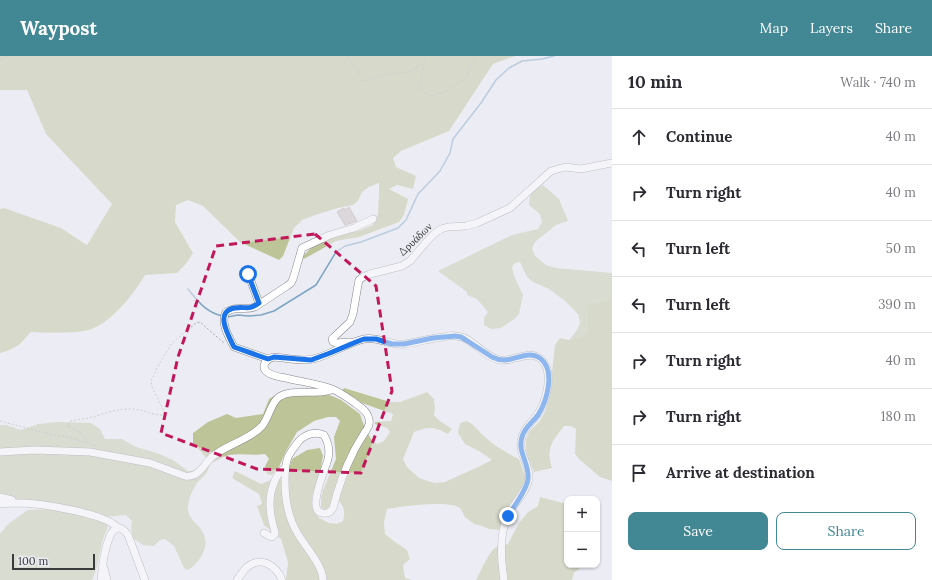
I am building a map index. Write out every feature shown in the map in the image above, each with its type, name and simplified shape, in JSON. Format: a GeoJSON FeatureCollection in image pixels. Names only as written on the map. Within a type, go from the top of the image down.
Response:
{"type":"FeatureCollection","features":[{"type":"Feature","properties":{"kind":"street","name":"Δρυάδων"},"geometry":{"type":"LineString","coordinates":[[356,342],[336,343],[333,342],[332,339],[350,322],[353,314],[359,280],[363,277],[402,266],[410,261],[429,239],[441,229],[477,223],[510,208],[551,171],[565,167],[581,169],[612,163]]}},
{"type":"Feature","properties":{"kind":"street"},"geometry":{"type":"LineString","coordinates":[[373,219],[354,228],[330,235],[302,248],[291,283],[251,308],[234,308],[226,312],[224,325],[234,347],[268,359],[274,357],[311,360],[356,342],[370,339],[376,339],[392,344],[404,344],[433,338],[455,336],[461,337],[497,359],[503,360],[530,355],[539,358],[544,362],[549,376],[542,407],[538,415],[526,428],[522,437],[522,455],[528,473],[527,486],[508,516],[501,546],[501,560],[504,580]]}},
{"type":"Feature","properties":{"kind":"street"},"geometry":{"type":"LineString","coordinates":[[248,274],[259,303]]}},
{"type":"Feature","properties":{"kind":"street"},"geometry":{"type":"LineString","coordinates":[[268,359],[264,366],[267,372],[276,376],[308,382],[333,389],[360,406],[370,421],[369,426],[353,453],[343,476],[331,511],[324,514],[319,511],[315,501],[328,459],[328,444],[324,435],[317,433],[310,434],[300,440],[288,456],[285,468],[287,507],[297,534],[315,560],[323,580]]}},
{"type":"Feature","properties":{"kind":"street"},"geometry":{"type":"LineString","coordinates":[[0,452],[64,450],[90,452],[150,463],[189,477],[194,476],[199,472],[218,452],[250,436],[263,425],[275,401],[279,397],[285,394],[320,392],[333,389]]}},
{"type":"Feature","properties":{"kind":"street"},"geometry":{"type":"LineString","coordinates":[[264,533],[272,537],[275,534],[270,510],[270,497],[276,477],[281,470],[285,468]]}},
{"type":"Feature","properties":{"kind":"street"},"geometry":{"type":"LineString","coordinates":[[0,498],[95,515],[113,523],[118,528],[122,528],[128,535],[145,580]]}},
{"type":"Feature","properties":{"kind":"street"},"geometry":{"type":"LineString","coordinates":[[0,504],[22,503]]}},
{"type":"Feature","properties":{"kind":"street"},"geometry":{"type":"LineString","coordinates":[[101,580],[103,562],[112,531],[118,528]]}},
{"type":"Feature","properties":{"kind":"street"},"geometry":{"type":"LineString","coordinates":[[103,562],[107,580]]}},
{"type":"Feature","properties":{"kind":"street"},"geometry":{"type":"LineString","coordinates":[[237,580],[246,568],[260,562],[266,563],[276,569],[282,580]]}},
{"type":"Feature","properties":{"kind":"path"},"geometry":{"type":"LineString","coordinates":[[0,60],[8,56]]}},
{"type":"Feature","properties":{"kind":"path"},"geometry":{"type":"LineString","coordinates":[[348,56],[364,81],[398,72],[410,72],[425,60],[419,89],[430,96],[444,92],[466,78],[472,61],[476,56]]}},
{"type":"Feature","properties":{"kind":"path"},"geometry":{"type":"LineString","coordinates":[[90,444],[80,432],[68,426],[70,421],[127,408],[160,415],[164,413],[152,387],[151,381],[159,364],[172,344],[196,323],[202,323],[222,342],[234,347]]}},
{"type":"Feature","properties":{"kind":"path"},"geometry":{"type":"LineString","coordinates":[[0,421],[52,435],[68,437],[97,446]]}},
{"type":"Feature","properties":{"kind":"highlighted area"},"geometry":{"type":"Polygon","coordinates":[[[315,234],[376,286],[392,391],[361,473],[257,469],[161,433],[178,357],[216,246],[315,234]]]}},
{"type":"Feature","properties":{"kind":"green space"},"geometry":{"type":"Polygon","coordinates":[[[0,56],[515,56],[493,64],[449,131],[401,151],[393,158],[396,167],[416,176],[413,189],[397,185],[389,189],[408,199],[404,215],[399,222],[359,237],[336,241],[304,259],[302,257],[312,247],[333,237],[361,230],[373,225],[378,214],[379,183],[362,192],[358,201],[353,205],[338,208],[302,220],[294,228],[283,256],[279,260],[240,242],[203,206],[188,200],[176,205],[175,222],[193,253],[185,265],[177,273],[145,275],[135,291],[113,315],[89,330],[54,333],[31,332],[19,345],[0,353],[0,209],[4,208],[61,228],[87,245],[112,204],[46,134],[27,90],[0,90],[0,56]]]}},
{"type":"Feature","properties":{"kind":"green space"},"geometry":{"type":"Polygon","coordinates":[[[543,185],[559,199],[568,221],[556,225],[536,241],[532,248],[535,256],[546,265],[556,268],[612,273],[612,298],[594,303],[588,330],[584,336],[569,340],[577,330],[580,323],[578,314],[565,301],[549,289],[533,282],[527,277],[520,262],[515,263],[512,267],[514,276],[523,295],[519,314],[501,328],[491,329],[484,325],[484,318],[488,312],[477,299],[467,295],[467,292],[438,271],[512,235],[538,229],[542,222],[540,214],[529,205],[529,201],[532,192],[543,185]]]}},
{"type":"Feature","properties":{"kind":"green space"},"geometry":{"type":"Polygon","coordinates":[[[612,298],[612,481],[600,477],[575,454],[576,429],[571,426],[564,426],[551,445],[550,461],[552,468],[534,472],[527,455],[526,440],[529,432],[539,422],[545,412],[549,399],[555,345],[560,338],[569,340],[584,335],[588,330],[588,306],[612,298]]]}},
{"type":"Feature","properties":{"kind":"green space"},"geometry":{"type":"Polygon","coordinates":[[[344,388],[390,402],[400,402],[427,392],[434,399],[434,415],[452,429],[448,434],[431,428],[414,432],[403,459],[407,467],[419,478],[434,483],[445,482],[492,460],[465,444],[458,433],[460,423],[467,421],[494,444],[519,459],[525,476],[525,484],[504,515],[499,530],[489,529],[474,524],[465,517],[460,508],[452,505],[428,504],[387,509],[384,522],[385,534],[407,550],[410,559],[403,565],[405,578],[412,580],[286,580],[288,562],[281,539],[264,525],[257,506],[262,504],[259,494],[232,478],[235,471],[261,484],[279,477],[289,469],[292,459],[307,450],[320,448],[323,456],[320,472],[312,496],[313,510],[319,518],[329,523],[337,524],[343,521],[344,510],[338,500],[325,510],[321,507],[323,490],[336,459],[334,437],[340,421],[336,417],[328,417],[314,421],[297,432],[279,467],[272,475],[267,474],[265,466],[269,459],[265,454],[229,455],[211,463],[193,443],[193,433],[208,422],[227,414],[236,418],[263,414],[269,399],[282,391],[306,389],[341,400],[360,414],[371,439],[377,444],[384,441],[390,432],[387,428],[375,424],[375,422],[391,421],[393,414],[362,403],[342,391],[344,388]]]}},
{"type":"Feature","properties":{"kind":"green space"},"geometry":{"type":"Polygon","coordinates":[[[58,422],[91,423],[100,429],[105,439],[122,439],[136,447],[157,453],[173,460],[188,471],[195,471],[206,458],[211,463],[206,474],[197,483],[191,494],[189,503],[188,510],[192,520],[205,536],[205,547],[203,553],[201,558],[193,567],[188,570],[184,568],[174,546],[165,539],[160,540],[154,546],[143,545],[133,538],[131,528],[132,521],[126,515],[104,517],[93,512],[24,501],[0,494],[0,425],[6,425],[21,430],[38,424],[58,422]]]}},
{"type":"Feature","properties":{"kind":"green space"},"geometry":{"type":"Polygon","coordinates":[[[540,497],[564,503],[564,568],[580,568],[574,573],[572,580],[476,580],[487,558],[493,550],[508,544],[519,523],[528,512],[538,506],[540,497]]]}},
{"type":"Feature","properties":{"kind":"green space"},"geometry":{"type":"Polygon","coordinates":[[[49,509],[85,515],[107,524],[108,527],[103,539],[96,570],[92,580],[0,580],[0,534],[8,524],[28,510],[49,509]]]}},
{"type":"Feature","properties":{"kind":"building"},"geometry":{"type":"Polygon","coordinates":[[[349,207],[357,221],[345,225],[337,212],[344,208],[345,210],[349,207]]]}},
{"type":"Feature","properties":{"kind":"waterway"},"geometry":{"type":"LineString","coordinates":[[227,317],[238,315],[261,315],[274,311],[316,285],[336,252],[345,246],[361,242],[398,228],[406,220],[418,194],[440,171],[450,153],[453,139],[481,103],[496,80],[509,68],[522,61],[554,56]]}},
{"type":"Feature","properties":{"kind":"waterway"},"geometry":{"type":"LineString","coordinates":[[188,289],[207,309],[223,316]]}},
{"type":"Feature","properties":{"kind":"route"},"geometry":{"type":"LineString","coordinates":[[248,274],[259,303],[251,308],[234,308],[229,310],[224,315],[224,325],[234,347],[268,359],[274,357],[311,360],[364,339],[376,339],[392,344],[404,344],[433,338],[455,336],[461,337],[497,359],[509,360],[530,355],[539,358],[544,362],[549,376],[546,397],[538,415],[526,428],[522,437],[522,455],[528,473],[527,486],[508,516]]}}]}
